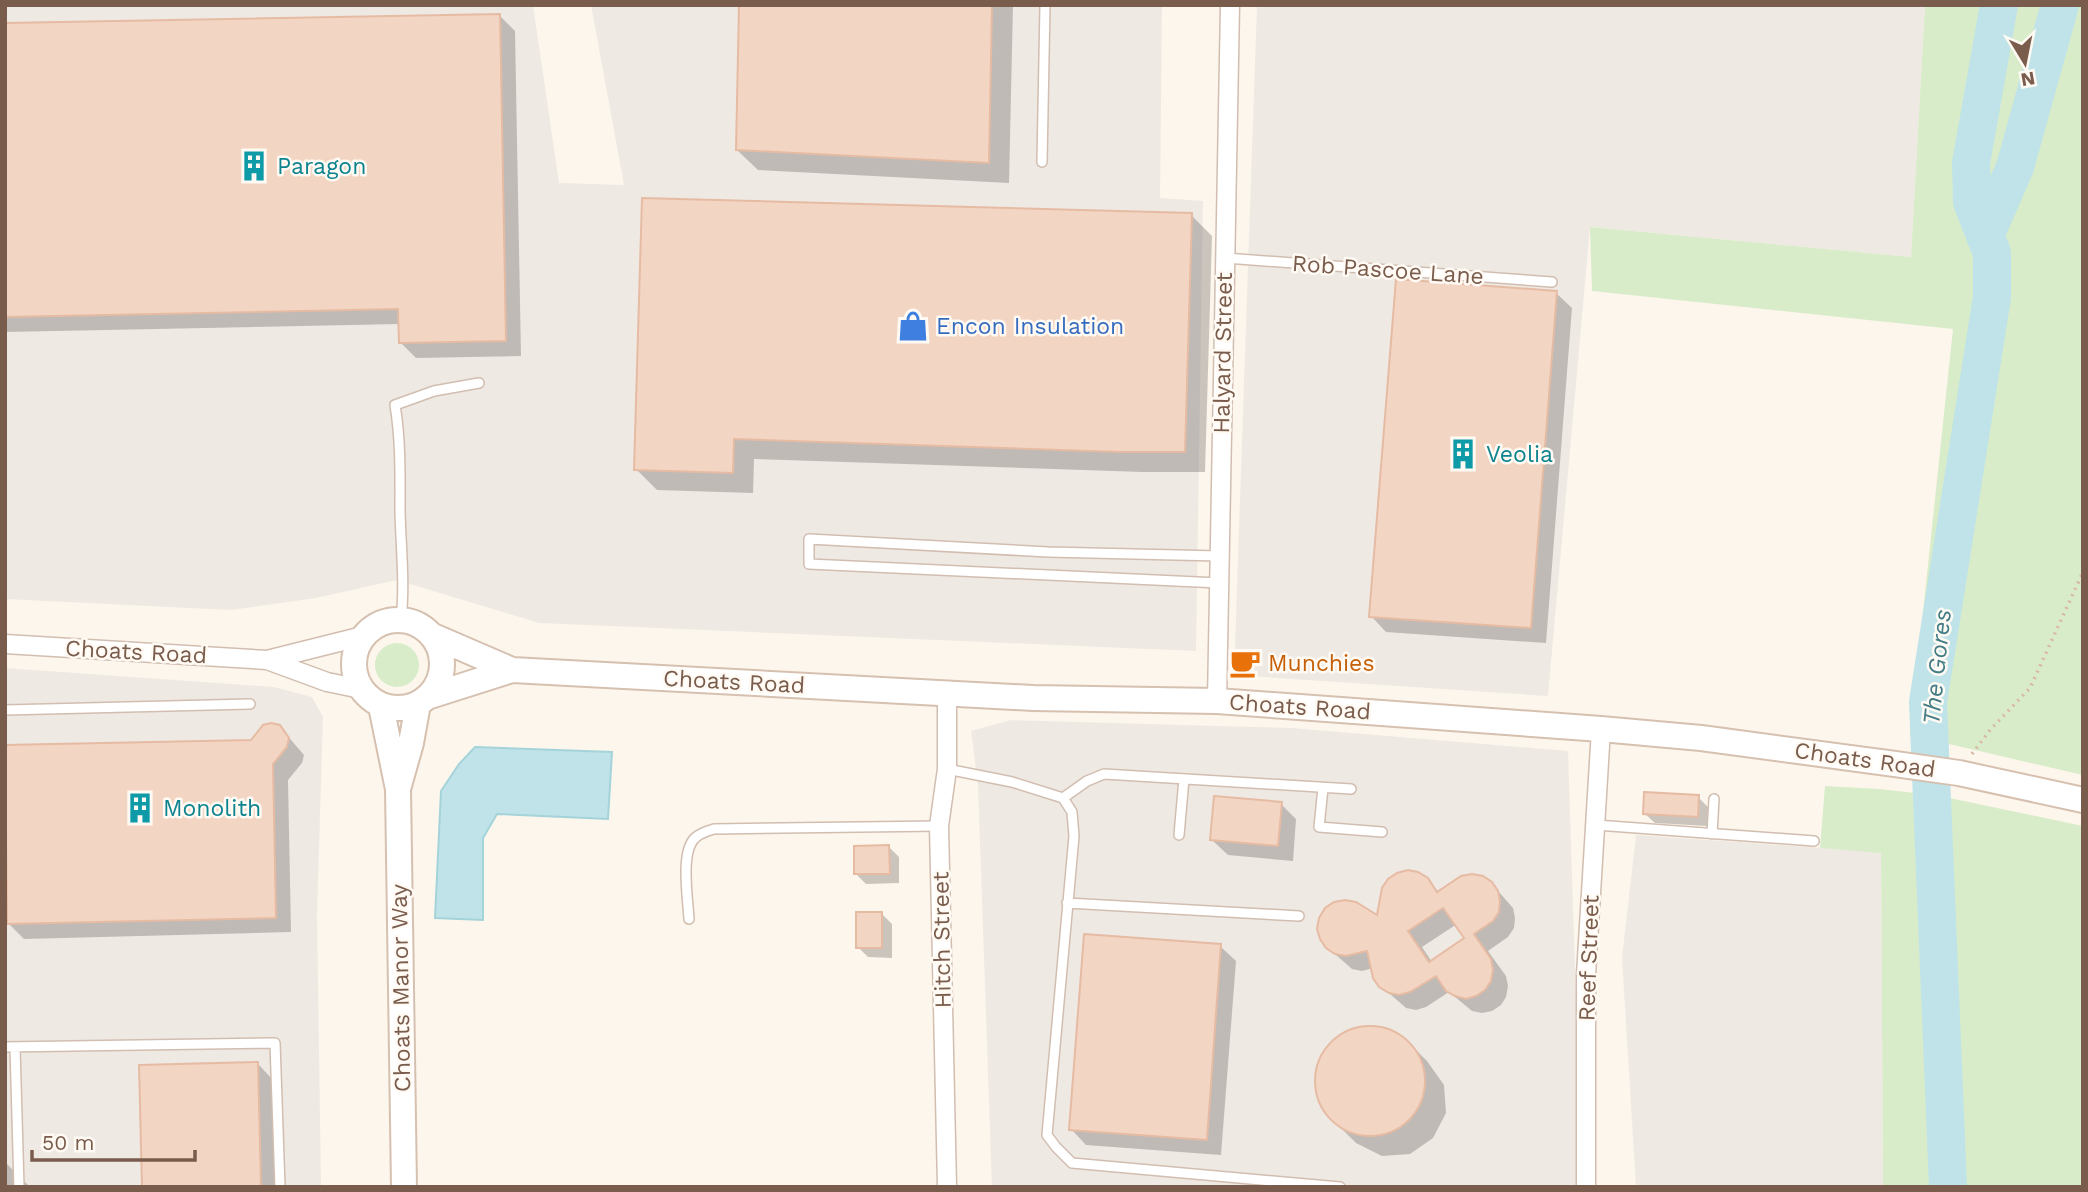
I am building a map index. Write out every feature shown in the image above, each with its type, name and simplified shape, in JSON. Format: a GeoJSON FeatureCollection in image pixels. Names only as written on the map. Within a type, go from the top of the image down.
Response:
{"type":"FeatureCollection","features":[{"type":"Feature","properties":{"kind":"street","name":"Halyard Street"},"geometry":{"type":"LineString","coordinates":[[1217,701],[1230,5]]}},
{"type":"Feature","properties":{"kind":"street"},"geometry":{"type":"LineString","coordinates":[[401,620],[412,622],[431,635],[437,645],[442,667],[440,678],[423,700],[396,709],[381,706],[361,689],[353,662],[363,636],[387,621],[401,620]]}},
{"type":"Feature","properties":{"kind":"street","name":"Choats Road"},"geometry":{"type":"LineString","coordinates":[[431,635],[512,670],[1033,698],[1217,701],[1601,729],[1701,738],[1959,773],[2083,800]]}},
{"type":"Feature","properties":{"kind":"street","name":"Choats Road"},"geometry":{"type":"LineString","coordinates":[[267,660],[363,636]]}},
{"type":"Feature","properties":{"kind":"street","name":"Choats Road"},"geometry":{"type":"LineString","coordinates":[[5,644],[267,660],[327,682],[361,689]]}},
{"type":"Feature","properties":{"kind":"street","name":"Choats Road"},"geometry":{"type":"LineString","coordinates":[[423,700],[512,670]]}},
{"type":"Feature","properties":{"kind":"street","name":"Hitch Street"},"geometry":{"type":"LineString","coordinates":[[947,693],[947,769],[939,826],[947,1187]]}},
{"type":"Feature","properties":{"kind":"street","name":"Choats Manor Way"},"geometry":{"type":"LineString","coordinates":[[398,789],[423,700]]}},
{"type":"Feature","properties":{"kind":"street","name":"Choats Manor Way"},"geometry":{"type":"LineString","coordinates":[[381,706],[398,789],[404,1187]]}},
{"type":"Feature","properties":{"kind":"street","name":"Reef Street"},"geometry":{"type":"LineString","coordinates":[[1586,1187],[1586,975],[1601,729]]}},
{"type":"Feature","properties":{"kind":"lane"},"geometry":{"type":"LineString","coordinates":[[1042,162],[1045,5]]}},
{"type":"Feature","properties":{"kind":"lane","name":"Rob Pascoe Lane"},"geometry":{"type":"LineString","coordinates":[[1224,258],[1552,282]]}},
{"type":"Feature","properties":{"kind":"lane"},"geometry":{"type":"LineString","coordinates":[[401,620],[404,593],[400,515],[401,459],[395,405],[434,391],[480,383]]}},
{"type":"Feature","properties":{"kind":"lane"},"geometry":{"type":"LineString","coordinates":[[1219,556],[1048,552],[809,539],[809,564],[1219,583]]}},
{"type":"Feature","properties":{"kind":"lane"},"geometry":{"type":"LineString","coordinates":[[5,710],[250,704]]}},
{"type":"Feature","properties":{"kind":"lane"},"geometry":{"type":"LineString","coordinates":[[947,769],[1012,782],[1063,798],[1072,812],[1074,836],[1048,1135],[1056,1147],[1072,1163],[1339,1187]]}},
{"type":"Feature","properties":{"kind":"lane"},"geometry":{"type":"LineString","coordinates":[[1063,798],[1087,781],[1104,774],[1351,789]]}},
{"type":"Feature","properties":{"kind":"lane"},"geometry":{"type":"LineString","coordinates":[[1179,835],[1184,779]]}},
{"type":"Feature","properties":{"kind":"lane"},"geometry":{"type":"LineString","coordinates":[[1323,788],[1320,827],[1382,832]]}},
{"type":"Feature","properties":{"kind":"lane"},"geometry":{"type":"LineString","coordinates":[[1712,834],[1714,799]]}},
{"type":"Feature","properties":{"kind":"lane"},"geometry":{"type":"LineString","coordinates":[[1596,825],[1814,841]]}},
{"type":"Feature","properties":{"kind":"lane"},"geometry":{"type":"LineString","coordinates":[[689,919],[686,856],[692,840],[703,832],[715,829],[939,826]]}},
{"type":"Feature","properties":{"kind":"lane"},"geometry":{"type":"LineString","coordinates":[[1067,903],[1299,916]]}},
{"type":"Feature","properties":{"kind":"lane"},"geometry":{"type":"LineString","coordinates":[[19,1187],[10,1047],[275,1043],[280,1187]]}},
{"type":"Feature","properties":{"kind":"path"},"geometry":{"type":"LineString","coordinates":[[1959,773],[1990,730],[2029,688],[2083,572]]}},
{"type":"Feature","properties":{"kind":"shaded area"},"geometry":{"type":"Polygon","coordinates":[[[5,5],[533,5],[559,183],[624,185],[591,5],[1162,5],[1160,198],[1203,201],[1196,651],[539,623],[397,580],[316,598],[231,610],[5,599],[5,5]]]}},
{"type":"Feature","properties":{"kind":"shaded area"},"geometry":{"type":"Polygon","coordinates":[[[1257,5],[1925,5],[1911,257],[1590,227],[1548,696],[1234,675],[1257,5]]]}},
{"type":"Feature","properties":{"kind":"shaded area"},"geometry":{"type":"Polygon","coordinates":[[[5,668],[274,687],[312,697],[323,717],[317,914],[321,1187],[5,1187],[5,668]]]}},
{"type":"Feature","properties":{"kind":"shaded area"},"geometry":{"type":"Polygon","coordinates":[[[1011,720],[1291,728],[1568,751],[1582,1187],[992,1187],[978,785],[971,731],[1011,720]]]}},
{"type":"Feature","properties":{"kind":"shaded area"},"geometry":{"type":"Polygon","coordinates":[[[1636,835],[1881,852],[1883,1187],[1636,1187],[1622,958],[1636,835]]]}},
{"type":"Feature","properties":{"kind":"green space"},"geometry":{"type":"Polygon","coordinates":[[[1925,5],[2083,5],[2083,775],[1910,735],[1953,329],[1592,291],[1590,227],[1911,257],[1925,5]]]}},
{"type":"Feature","properties":{"kind":"green space"},"geometry":{"type":"Polygon","coordinates":[[[397,643],[406,644],[413,649],[418,656],[418,674],[413,681],[406,686],[397,687],[388,686],[381,681],[376,674],[375,665],[376,656],[381,649],[388,644],[397,643]]]}},
{"type":"Feature","properties":{"kind":"green space"},"geometry":{"type":"Polygon","coordinates":[[[1825,786],[1940,796],[2083,826],[2083,1187],[1883,1187],[1881,853],[1820,848],[1825,786]]]}},
{"type":"Feature","properties":{"kind":"water"},"geometry":{"type":"Polygon","coordinates":[[[475,747],[612,752],[608,819],[497,814],[483,838],[483,920],[435,918],[441,791],[459,764],[475,747]]]}},
{"type":"Feature","properties":{"kind":"building"},"geometry":{"type":"Polygon","coordinates":[[[739,5],[992,5],[989,163],[736,150],[739,5]]]}},
{"type":"Feature","properties":{"kind":"building","name":"Paragon"},"geometry":{"type":"Polygon","coordinates":[[[500,14],[506,341],[399,343],[398,309],[5,317],[5,23],[500,14]]]}},
{"type":"Feature","properties":{"kind":"building","name":"Encon Insulation"},"geometry":{"type":"Polygon","coordinates":[[[642,198],[1192,213],[1185,452],[734,439],[733,473],[634,470],[642,198]]]}},
{"type":"Feature","properties":{"kind":"building","name":"Veolia"},"geometry":{"type":"Polygon","coordinates":[[[1396,279],[1557,291],[1531,628],[1369,617],[1396,279]]]}},
{"type":"Feature","properties":{"kind":"building","name":"Monolith"},"geometry":{"type":"Polygon","coordinates":[[[263,725],[280,725],[289,738],[287,747],[273,764],[276,918],[7,924],[5,745],[251,740],[263,725]]]}},
{"type":"Feature","properties":{"kind":"building"},"geometry":{"type":"Polygon","coordinates":[[[1644,792],[1699,795],[1698,817],[1643,814],[1644,792]]]}},
{"type":"Feature","properties":{"kind":"building"},"geometry":{"type":"Polygon","coordinates":[[[1214,796],[1282,802],[1278,846],[1210,840],[1214,796]]]}},
{"type":"Feature","properties":{"kind":"building"},"geometry":{"type":"Polygon","coordinates":[[[889,845],[890,874],[854,874],[854,846],[889,845]]]}},
{"type":"Feature","properties":{"kind":"building"},"geometry":{"type":"Polygon","coordinates":[[[1408,870],[1418,872],[1428,878],[1437,892],[1461,876],[1472,874],[1483,876],[1492,882],[1498,891],[1499,912],[1493,921],[1474,934],[1491,959],[1491,981],[1485,990],[1466,999],[1455,996],[1446,991],[1436,976],[1410,992],[1399,995],[1389,993],[1379,987],[1373,978],[1367,951],[1346,956],[1335,954],[1326,948],[1317,929],[1325,908],[1334,902],[1345,900],[1356,902],[1377,915],[1382,888],[1388,879],[1408,870]],[[1443,908],[1408,931],[1429,962],[1464,938],[1443,908]]]}},
{"type":"Feature","properties":{"kind":"building"},"geometry":{"type":"Polygon","coordinates":[[[856,912],[882,912],[882,948],[856,948],[856,912]]]}},
{"type":"Feature","properties":{"kind":"building"},"geometry":{"type":"Polygon","coordinates":[[[1084,934],[1221,944],[1207,1140],[1069,1130],[1084,934]]]}},
{"type":"Feature","properties":{"kind":"building"},"geometry":{"type":"Polygon","coordinates":[[[1370,1026],[1391,1030],[1409,1042],[1421,1060],[1425,1081],[1421,1102],[1409,1120],[1391,1132],[1370,1136],[1349,1132],[1331,1120],[1319,1102],[1315,1081],[1319,1060],[1331,1042],[1349,1030],[1370,1026]]]}},
{"type":"Feature","properties":{"kind":"building"},"geometry":{"type":"Polygon","coordinates":[[[258,1062],[261,1187],[142,1187],[139,1065],[258,1062]]]}},
{"type":"Feature","properties":{"kind":"waterway","name":"The Gores"},"geometry":{"type":"LineString","coordinates":[[1948,1187],[1928,702],[1992,297],[1992,253],[1972,202],[1971,163],[1999,5]]}},
{"type":"Feature","properties":{"kind":"waterway","name":"The Gores"},"geometry":{"type":"LineString","coordinates":[[1985,236],[2015,167],[2060,5]]}},
{"type":"Feature","properties":{"kind":"place","name":"Paragon"},"geometry":{"type":"Point","coordinates":[254,166]}},
{"type":"Feature","properties":{"kind":"place","name":"Encon Insulation"},"geometry":{"type":"Point","coordinates":[913,326]}},
{"type":"Feature","properties":{"kind":"place","name":"Veolia"},"geometry":{"type":"Point","coordinates":[1463,454]}},
{"type":"Feature","properties":{"kind":"place","name":"Munchies"},"geometry":{"type":"Point","coordinates":[1245,663]}},
{"type":"Feature","properties":{"kind":"place","name":"Monolith"},"geometry":{"type":"Point","coordinates":[140,808]}}]}
